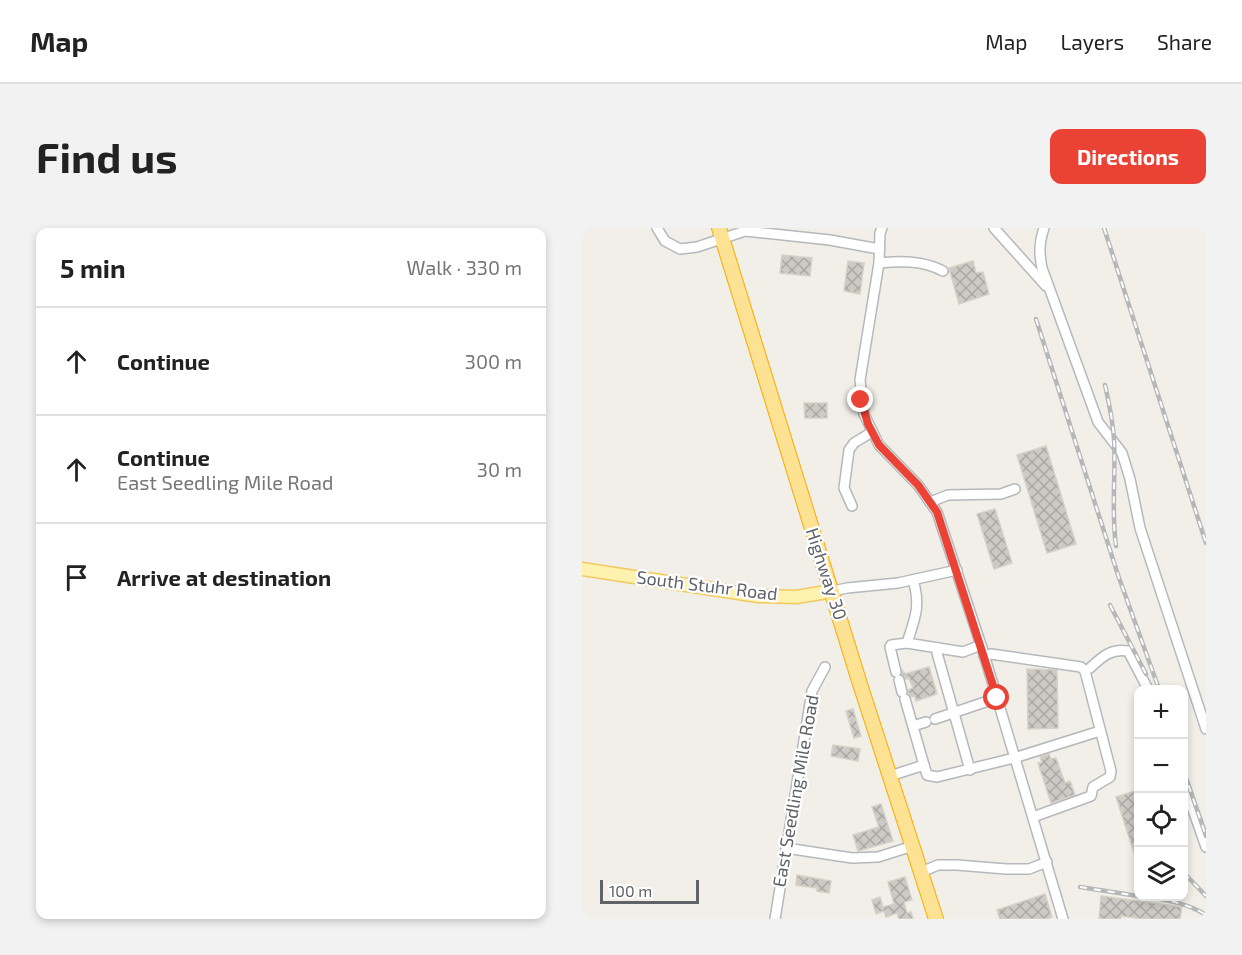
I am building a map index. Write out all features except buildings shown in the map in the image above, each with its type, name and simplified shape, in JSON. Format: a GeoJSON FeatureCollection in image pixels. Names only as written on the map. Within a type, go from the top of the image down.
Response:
{"type":"FeatureCollection","features":[{"type":"Feature","properties":{"kind":"highway","name":"Highway 30"},"geometry":{"type":"LineString","coordinates":[[721,233],[936,919]]}},
{"type":"Feature","properties":{"kind":"main road","name":"South Stuhr Road"},"geometry":{"type":"LineString","coordinates":[[582,569],[758,596],[796,597],[832,591]]}},
{"type":"Feature","properties":{"kind":"street"},"geometry":{"type":"LineString","coordinates":[[657,228],[665,241],[680,249],[697,247],[721,233],[772,230],[879,249]]}},
{"type":"Feature","properties":{"kind":"street"},"geometry":{"type":"LineString","coordinates":[[882,228],[879,263],[860,380],[864,414],[879,445],[918,485],[937,512],[981,645],[1063,919]]}},
{"type":"Feature","properties":{"kind":"street"},"geometry":{"type":"LineString","coordinates":[[994,228],[1048,289]]}},
{"type":"Feature","properties":{"kind":"street"},"geometry":{"type":"LineString","coordinates":[[1044,228],[1039,241],[1039,253],[1048,289],[1098,422],[1122,453],[1140,528],[1206,729]]}},
{"type":"Feature","properties":{"kind":"street"},"geometry":{"type":"LineString","coordinates":[[879,263],[915,262],[931,265],[943,271]]}},
{"type":"Feature","properties":{"kind":"street"},"geometry":{"type":"LineString","coordinates":[[852,506],[844,488],[849,450],[854,443],[872,432]]}},
{"type":"Feature","properties":{"kind":"street"},"geometry":{"type":"LineString","coordinates":[[930,502],[948,495],[1001,494],[1015,489]]}},
{"type":"Feature","properties":{"kind":"street"},"geometry":{"type":"LineString","coordinates":[[832,591],[913,580],[957,570]]}},
{"type":"Feature","properties":{"kind":"street"},"geometry":{"type":"LineString","coordinates":[[907,643],[918,608],[918,596],[913,580]]}},
{"type":"Feature","properties":{"kind":"street"},"geometry":{"type":"LineString","coordinates":[[981,645],[963,652],[907,643],[891,645],[890,651],[927,775],[937,777],[970,770],[1100,731]]}},
{"type":"Feature","properties":{"kind":"street"},"geometry":{"type":"LineString","coordinates":[[938,648],[937,653],[970,770]]}},
{"type":"Feature","properties":{"kind":"street"},"geometry":{"type":"LineString","coordinates":[[1090,668],[1112,651],[1119,649],[1128,651],[1145,685]]}},
{"type":"Feature","properties":{"kind":"street"},"geometry":{"type":"LineString","coordinates":[[984,656],[991,654],[1082,667],[1085,671],[1111,771],[1110,777],[1093,787],[1092,796],[1033,817]]}},
{"type":"Feature","properties":{"kind":"street","name":"East Seedling Mile Road"},"geometry":{"type":"LineString","coordinates":[[775,919],[812,691],[825,667]]}},
{"type":"Feature","properties":{"kind":"street"},"geometry":{"type":"LineString","coordinates":[[913,726],[997,698]]}},
{"type":"Feature","properties":{"kind":"street"},"geometry":{"type":"LineString","coordinates":[[890,776],[924,765]]}},
{"type":"Feature","properties":{"kind":"street"},"geometry":{"type":"LineString","coordinates":[[1187,793],[1206,847]]}},
{"type":"Feature","properties":{"kind":"street"},"geometry":{"type":"LineString","coordinates":[[786,848],[852,858],[878,857],[913,846]]}},
{"type":"Feature","properties":{"kind":"street"},"geometry":{"type":"LineString","coordinates":[[921,872],[938,866],[957,865],[996,869],[1029,869],[1047,861]]}},
{"type":"Feature","properties":{"kind":"railway"},"geometry":{"type":"LineString","coordinates":[[1104,228],[1206,543]]}},
{"type":"Feature","properties":{"kind":"railway"},"geometry":{"type":"LineString","coordinates":[[1036,319],[1118,575],[1158,685]]}},
{"type":"Feature","properties":{"kind":"railway"},"geometry":{"type":"LineString","coordinates":[[1105,385],[1114,440],[1116,546]]}},
{"type":"Feature","properties":{"kind":"railway"},"geometry":{"type":"LineString","coordinates":[[1110,605],[1146,674]]}},
{"type":"Feature","properties":{"kind":"railway"},"geometry":{"type":"LineString","coordinates":[[1188,784],[1206,836]]}},
{"type":"Feature","properties":{"kind":"railway"},"geometry":{"type":"LineString","coordinates":[[1188,877],[1206,896]]}},
{"type":"Feature","properties":{"kind":"railway"},"geometry":{"type":"LineString","coordinates":[[1080,887],[1134,895]]}},
{"type":"Feature","properties":{"kind":"railway"},"geometry":{"type":"LineString","coordinates":[[1168,901],[1206,915]]}},
{"type":"Feature","properties":{"kind":"route"},"geometry":{"type":"LineString","coordinates":[[861,400],[868,424],[879,445],[918,485],[937,512],[997,698]]}}]}
